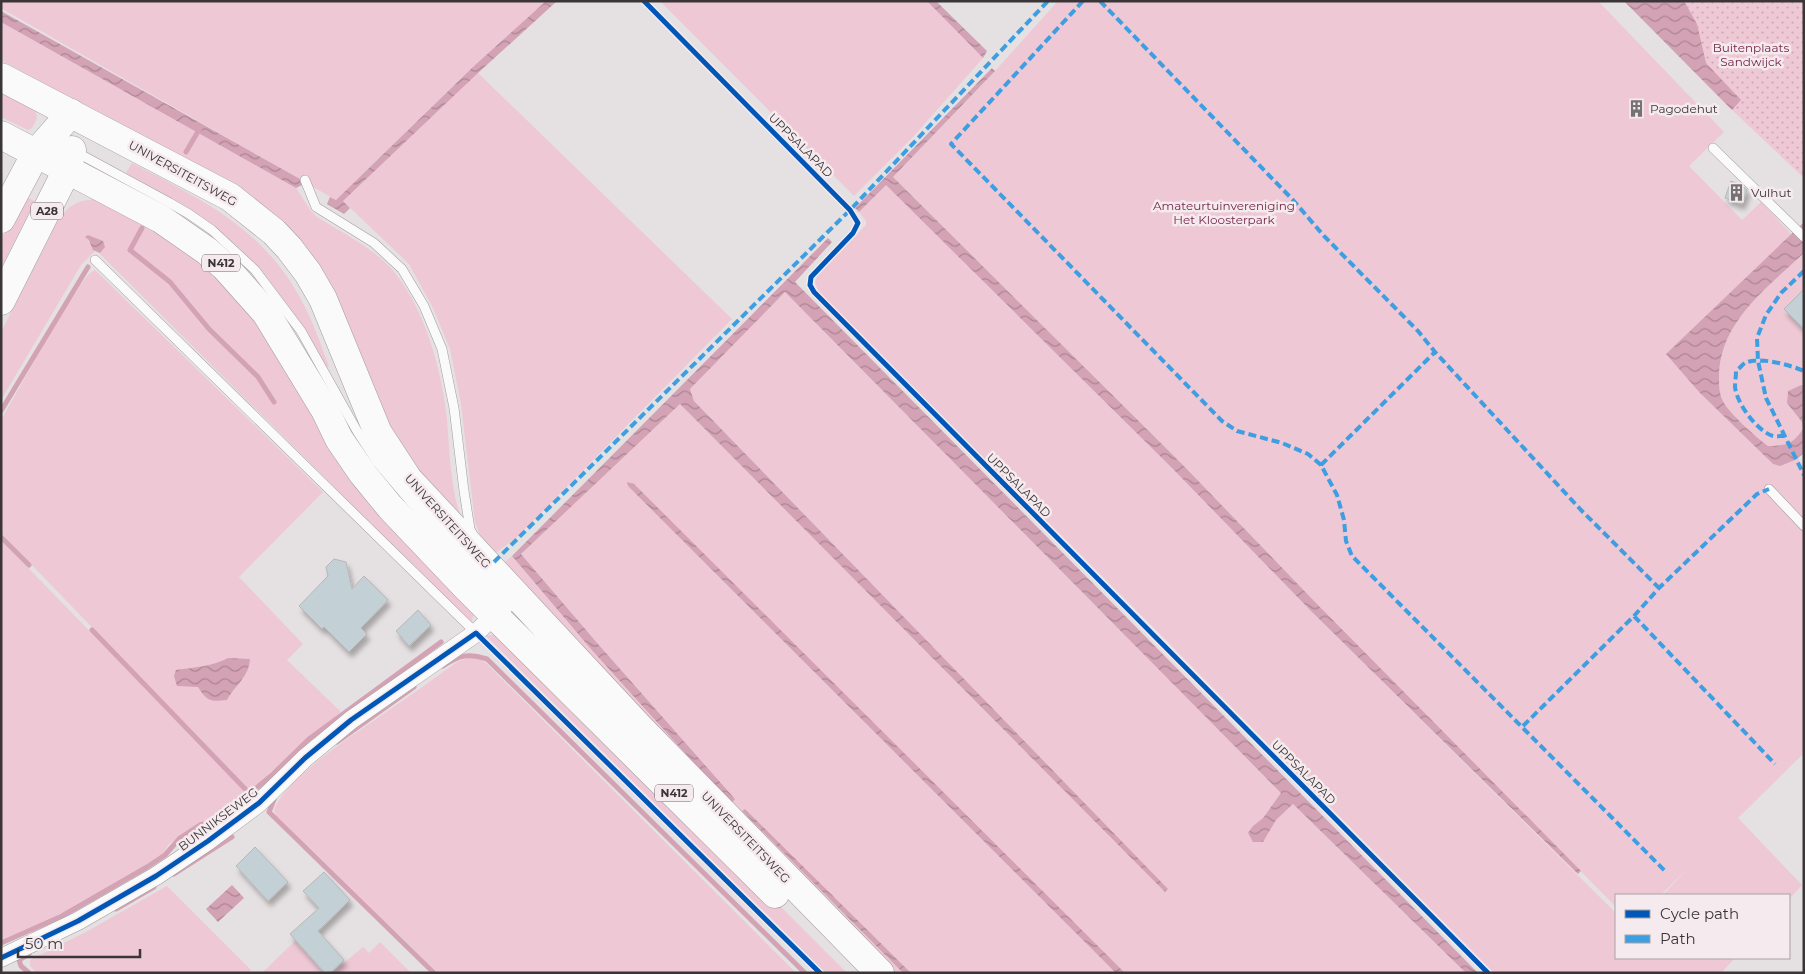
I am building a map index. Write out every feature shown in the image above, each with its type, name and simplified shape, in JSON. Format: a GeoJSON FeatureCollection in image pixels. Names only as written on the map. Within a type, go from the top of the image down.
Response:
{"type":"FeatureCollection","features":[{"type":"Feature","properties":{"kind":"main road","name":"UNIVERSITEITSWEG"},"geometry":{"type":"LineString","coordinates":[[1,77],[230,197],[274,232],[290,248],[308,273],[323,299],[378,433],[479,578],[500,612],[854,973]]}},
{"type":"Feature","properties":{"kind":"main road","name":"A28"},"geometry":{"type":"LineString","coordinates":[[1,301],[59,155],[71,113]]}},
{"type":"Feature","properties":{"kind":"main road"},"geometry":{"type":"LineString","coordinates":[[59,155],[71,113]]}},
{"type":"Feature","properties":{"kind":"main road","name":"UNIVERSITEITSWEG"},"geometry":{"type":"LineString","coordinates":[[1,135],[59,155],[161,219],[207,251],[231,273],[266,313],[325,410],[339,439],[363,474],[399,517],[479,578]]}},
{"type":"Feature","properties":{"kind":"main road","name":"A28"},"geometry":{"type":"LineString","coordinates":[[1,219],[59,155]]}},
{"type":"Feature","properties":{"kind":"main road","name":"UNIVERSITEITSWEG"},"geometry":{"type":"LineString","coordinates":[[500,612],[667,756],[880,973]]}},
{"type":"Feature","properties":{"kind":"street","name":"BUNNIKSEWEG"},"geometry":{"type":"LineString","coordinates":[[1,958],[78,921],[156,876],[200,846],[259,803],[304,758],[351,720],[500,612]]}},
{"type":"Feature","properties":{"kind":"lane"},"geometry":{"type":"LineString","coordinates":[[1712,148],[1804,236]]}},
{"type":"Feature","properties":{"kind":"lane"},"geometry":{"type":"LineString","coordinates":[[306,180],[316,208],[374,243],[402,269],[424,306],[444,357],[454,408],[470,529],[477,544],[494,562],[479,578]]}},
{"type":"Feature","properties":{"kind":"lane"},"geometry":{"type":"LineString","coordinates":[[95,260],[500,612]]}},
{"type":"Feature","properties":{"kind":"lane"},"geometry":{"type":"LineString","coordinates":[[1769,489],[1804,526]]}},
{"type":"Feature","properties":{"kind":"lane","name":"UNIVERSITEITSWEG"},"geometry":{"type":"LineString","coordinates":[[700,806],[783,889]]}},
{"type":"Feature","properties":{"kind":"lane"},"geometry":{"type":"LineString","coordinates":[[839,945],[867,973]]}},
{"type":"Feature","properties":{"kind":"green space"},"geometry":{"type":"Polygon","coordinates":[[[1,1],[546,1],[474,66],[336,200],[1,8],[1,1]]]}},
{"type":"Feature","properties":{"kind":"green space"},"geometry":{"type":"Polygon","coordinates":[[[660,1],[927,1],[983,58],[912,138],[854,196],[660,1]]]}},
{"type":"Feature","properties":{"kind":"green space","name":"Amateurtuinvereniging Het Kloosterpark"},"geometry":{"type":"Polygon","coordinates":[[[1058,1],[1598,1],[1724,132],[1689,166],[1742,220],[1761,202],[1792,235],[1712,310],[1700,393],[1773,464],[1780,466],[1798,457],[1804,471],[1804,753],[1738,818],[1802,885],[1790,898],[1790,894],[1664,894],[1690,866],[1662,894],[1615,894],[1615,906],[1317,604],[1181,463],[893,177],[995,71],[1058,1]]]}},
{"type":"Feature","properties":{"kind":"green space","name":"Buitenplaats Sandwijck"},"geometry":{"type":"Polygon","coordinates":[[[1624,1],[1804,1],[1804,178],[1732,110],[1624,1]]]}},
{"type":"Feature","properties":{"kind":"green space"},"geometry":{"type":"Polygon","coordinates":[[[1,22],[296,188],[317,217],[364,246],[389,266],[412,299],[436,359],[445,401],[455,496],[467,532],[394,442],[314,258],[98,113],[1,60],[1,22]]]}},
{"type":"Feature","properties":{"kind":"green space"},"geometry":{"type":"Polygon","coordinates":[[[478,73],[732,319],[517,537],[493,555],[484,546],[475,522],[461,404],[450,349],[433,308],[409,264],[343,201],[478,73]]]}},
{"type":"Feature","properties":{"kind":"green space"},"geometry":{"type":"Polygon","coordinates":[[[1,86],[35,106],[37,118],[32,128],[28,130],[1,117],[1,86]]]}},
{"type":"Feature","properties":{"kind":"green space"},"geometry":{"type":"Polygon","coordinates":[[[132,163],[223,214],[262,247],[280,267],[300,298],[322,346],[329,366],[327,368],[298,319],[267,277],[236,245],[201,216],[126,173],[132,163]]]}},
{"type":"Feature","properties":{"kind":"green space"},"geometry":{"type":"Polygon","coordinates":[[[886,184],[1173,469],[1310,610],[1615,912],[1615,959],[1734,959],[1721,973],[1494,973],[1153,627],[819,293],[815,282],[819,272],[866,225],[866,221],[859,212],[886,184]]]}},
{"type":"Feature","properties":{"kind":"green space"},"geometry":{"type":"Polygon","coordinates":[[[24,196],[35,201],[1,268],[1,239],[24,196]]]}},
{"type":"Feature","properties":{"kind":"green space"},"geometry":{"type":"Polygon","coordinates":[[[97,199],[133,217],[183,249],[214,274],[257,321],[474,614],[471,623],[96,250],[81,265],[1,400],[1,332],[56,224],[73,205],[97,199]]]}},
{"type":"Feature","properties":{"kind":"green space"},"geometry":{"type":"Polygon","coordinates":[[[1804,253],[1804,294],[1786,312],[1804,331],[1804,386],[1801,385],[1788,391],[1787,403],[1802,422],[1803,429],[1796,438],[1788,443],[1768,446],[1744,426],[1723,403],[1719,383],[1721,357],[1727,339],[1748,307],[1804,253]]]}},
{"type":"Feature","properties":{"kind":"green space"},"geometry":{"type":"Polygon","coordinates":[[[95,270],[323,492],[239,577],[303,644],[287,660],[341,712],[250,791],[1,533],[1,420],[66,305],[86,277],[95,270]]]}},
{"type":"Feature","properties":{"kind":"green space"},"geometry":{"type":"Polygon","coordinates":[[[785,292],[1281,793],[1263,818],[1253,826],[1263,842],[1276,820],[1293,804],[1466,973],[911,973],[745,809],[742,811],[903,973],[885,973],[500,566],[512,556],[590,648],[731,803],[735,799],[521,554],[680,404],[1165,892],[1167,890],[694,401],[690,389],[785,292]]]}},
{"type":"Feature","properties":{"kind":"green space"},"geometry":{"type":"Polygon","coordinates":[[[1,540],[248,794],[215,820],[200,823],[169,844],[162,855],[116,884],[63,913],[1,940],[1,540]]]}},
{"type":"Feature","properties":{"kind":"green space"},"geometry":{"type":"Polygon","coordinates":[[[495,634],[515,641],[847,973],[826,973],[486,636],[495,634]]]}},
{"type":"Feature","properties":{"kind":"green space"},"geometry":{"type":"Polygon","coordinates":[[[467,658],[478,658],[486,663],[796,973],[438,973],[276,815],[274,810],[291,785],[321,758],[457,662],[467,658]]]}},
{"type":"Feature","properties":{"kind":"green space"},"geometry":{"type":"Polygon","coordinates":[[[167,886],[251,970],[248,973],[37,973],[30,966],[30,960],[86,932],[167,886]]]}},
{"type":"Feature","properties":{"kind":"green space"},"geometry":{"type":"Polygon","coordinates":[[[295,941],[324,973],[262,973],[295,941]]]}},
{"type":"Feature","properties":{"kind":"green space"},"geometry":{"type":"Polygon","coordinates":[[[380,942],[411,973],[332,973],[363,947],[369,953],[380,942]]]}},
{"type":"Feature","properties":{"kind":"water"},"geometry":{"type":"Polygon","coordinates":[[[546,1],[557,1],[343,201],[350,208],[344,214],[327,204],[330,197],[336,200],[474,66],[546,1]]]}},
{"type":"Feature","properties":{"kind":"water"},"geometry":{"type":"Polygon","coordinates":[[[927,1],[936,1],[987,51],[983,58],[927,1]]]}},
{"type":"Feature","properties":{"kind":"water"},"geometry":{"type":"Polygon","coordinates":[[[1624,1],[1684,1],[1697,24],[1706,63],[1741,100],[1732,110],[1624,1]]]}},
{"type":"Feature","properties":{"kind":"water"},"geometry":{"type":"Polygon","coordinates":[[[1,11],[300,179],[302,185],[296,188],[1,22],[1,11]]]}},
{"type":"Feature","properties":{"kind":"water"},"geometry":{"type":"Polygon","coordinates":[[[992,68],[995,71],[893,177],[1181,463],[1317,604],[1581,871],[1578,874],[1310,610],[1173,469],[886,185],[859,212],[855,208],[992,68]]]}},
{"type":"Feature","properties":{"kind":"water"},"geometry":{"type":"Polygon","coordinates":[[[1804,222],[1804,253],[1761,293],[1736,323],[1727,339],[1721,357],[1719,377],[1720,393],[1727,408],[1744,426],[1768,446],[1788,443],[1796,438],[1803,429],[1802,422],[1787,403],[1788,391],[1801,385],[1804,386],[1804,453],[1795,460],[1780,466],[1773,464],[1700,393],[1666,354],[1804,222]]]}},
{"type":"Feature","properties":{"kind":"water"},"geometry":{"type":"Polygon","coordinates":[[[88,235],[103,241],[105,247],[100,253],[93,250],[89,240],[85,237],[88,235]]]}},
{"type":"Feature","properties":{"kind":"water"},"geometry":{"type":"Polygon","coordinates":[[[828,238],[832,242],[795,282],[1478,973],[1466,973],[1293,804],[1276,820],[1263,842],[1253,842],[1248,833],[1263,818],[1281,793],[785,292],[690,389],[694,401],[1168,889],[1165,892],[680,404],[521,554],[735,799],[731,804],[590,648],[512,556],[828,238]]]}},
{"type":"Feature","properties":{"kind":"water"},"geometry":{"type":"Polygon","coordinates":[[[627,482],[634,484],[1125,973],[1116,973],[628,486],[627,482]]]}},
{"type":"Feature","properties":{"kind":"water"},"geometry":{"type":"Polygon","coordinates":[[[228,658],[250,659],[247,671],[227,700],[210,700],[198,687],[177,686],[174,676],[176,670],[209,665],[228,658]]]}},
{"type":"Feature","properties":{"kind":"water"},"geometry":{"type":"Polygon","coordinates":[[[745,809],[911,973],[903,973],[742,811],[745,809]]]}},
{"type":"Feature","properties":{"kind":"water"},"geometry":{"type":"Polygon","coordinates":[[[232,885],[244,898],[218,922],[206,909],[232,885]]]}},
{"type":"Feature","properties":{"kind":"building","name":"Vulhut"},"geometry":{"type":"Polygon","coordinates":[[[1731,181],[1747,190],[1742,204],[1725,198],[1731,181]]]}},
{"type":"Feature","properties":{"kind":"building"},"geometry":{"type":"Polygon","coordinates":[[[1804,289],[1804,329],[1784,309],[1804,289]]]}},
{"type":"Feature","properties":{"kind":"building"},"geometry":{"type":"Polygon","coordinates":[[[334,559],[346,562],[352,589],[364,576],[388,600],[361,628],[367,634],[349,652],[299,606],[328,576],[326,567],[334,559]]]}},
{"type":"Feature","properties":{"kind":"building"},"geometry":{"type":"Polygon","coordinates":[[[418,610],[431,625],[409,646],[396,631],[418,610]]]}},
{"type":"Feature","properties":{"kind":"building"},"geometry":{"type":"Polygon","coordinates":[[[255,847],[288,882],[268,901],[236,866],[255,847]]]}},
{"type":"Feature","properties":{"kind":"building"},"geometry":{"type":"Polygon","coordinates":[[[324,872],[350,900],[318,931],[344,960],[330,973],[325,973],[290,934],[319,908],[303,891],[324,872]]]}},
{"type":"Feature","properties":{"kind":"waterway"},"geometry":{"type":"LineString","coordinates":[[186,152],[200,128]]}},
{"type":"Feature","properties":{"kind":"waterway"},"geometry":{"type":"LineString","coordinates":[[142,228],[130,250],[170,282],[209,329],[258,377],[274,402]]}},
{"type":"Feature","properties":{"kind":"waterway"},"geometry":{"type":"LineString","coordinates":[[1,411],[88,267]]}},
{"type":"Feature","properties":{"kind":"waterway"},"geometry":{"type":"LineString","coordinates":[[1,537],[29,565]]}},
{"type":"Feature","properties":{"kind":"waterway"},"geometry":{"type":"LineString","coordinates":[[92,630],[250,794]]}},
{"type":"Feature","properties":{"kind":"waterway"},"geometry":{"type":"LineString","coordinates":[[1,943],[62,916],[147,867],[165,855],[180,838],[200,825],[218,820],[272,775],[309,739],[441,642]]}},
{"type":"Feature","properties":{"kind":"waterway"},"geometry":{"type":"LineString","coordinates":[[443,666],[454,659],[464,656],[487,659],[805,973]]}},
{"type":"Feature","properties":{"kind":"waterway"},"geometry":{"type":"LineString","coordinates":[[337,742],[414,687]]}},
{"type":"Feature","properties":{"kind":"waterway"},"geometry":{"type":"LineString","coordinates":[[275,797],[269,812],[434,973]]}},
{"type":"Feature","properties":{"kind":"waterway"},"geometry":{"type":"LineString","coordinates":[[174,874],[232,837]]}},
{"type":"Feature","properties":{"kind":"waterway"},"geometry":{"type":"LineString","coordinates":[[116,909],[154,887]]}},
{"type":"Feature","properties":{"kind":"waterway"},"geometry":{"type":"LineString","coordinates":[[29,954],[19,960],[21,966],[29,973]]}},
{"type":"Feature","properties":{"kind":"marked path"},"geometry":{"type":"LineString","coordinates":[[494,562],[850,210],[1048,1]]}},
{"type":"Feature","properties":{"kind":"marked path"},"geometry":{"type":"LineString","coordinates":[[1083,1],[951,144],[1222,421],[1237,431],[1282,443],[1308,454],[1321,465],[1337,495],[1344,520],[1346,541],[1352,556],[1666,872]]}},
{"type":"Feature","properties":{"kind":"marked path"},"geometry":{"type":"LineString","coordinates":[[1100,1],[1293,200],[1324,236],[1418,331],[1435,352],[1581,510],[1659,588]]}},
{"type":"Feature","properties":{"kind":"marked path"},"geometry":{"type":"LineString","coordinates":[[1804,271],[1781,293],[1766,315],[1757,338],[1758,361],[1766,398],[1804,475]]}},
{"type":"Feature","properties":{"kind":"marked path"},"geometry":{"type":"LineString","coordinates":[[1321,465],[1435,352]]}},
{"type":"Feature","properties":{"kind":"marked path"},"geometry":{"type":"LineString","coordinates":[[1785,435],[1774,436],[1754,423],[1744,409],[1737,394],[1735,387],[1736,371],[1745,363],[1758,360],[1783,364],[1804,371]]}},
{"type":"Feature","properties":{"kind":"marked path"},"geometry":{"type":"LineString","coordinates":[[1523,726],[1634,616],[1659,588],[1757,494],[1769,489]]}},
{"type":"Feature","properties":{"kind":"marked path"},"geometry":{"type":"LineString","coordinates":[[1634,616],[1775,764]]}},
{"type":"Feature","properties":{"kind":"cycle path","name":"UPPSALAPAD"},"geometry":{"type":"LineString","coordinates":[[644,1],[850,210],[858,223],[853,233],[811,277],[810,285],[814,292],[1488,973]]}},
{"type":"Feature","properties":{"kind":"cycle path"},"geometry":{"type":"LineString","coordinates":[[1,958],[78,921],[156,876],[208,841],[259,803],[305,758],[351,720],[476,633],[820,973]]}},
{"type":"Feature","properties":{"kind":"place","name":"Pagodehut"},"geometry":{"type":"Point","coordinates":[1636,108]}},
{"type":"Feature","properties":{"kind":"place","name":"Vulhut"},"geometry":{"type":"Point","coordinates":[1737,192]}}]}
